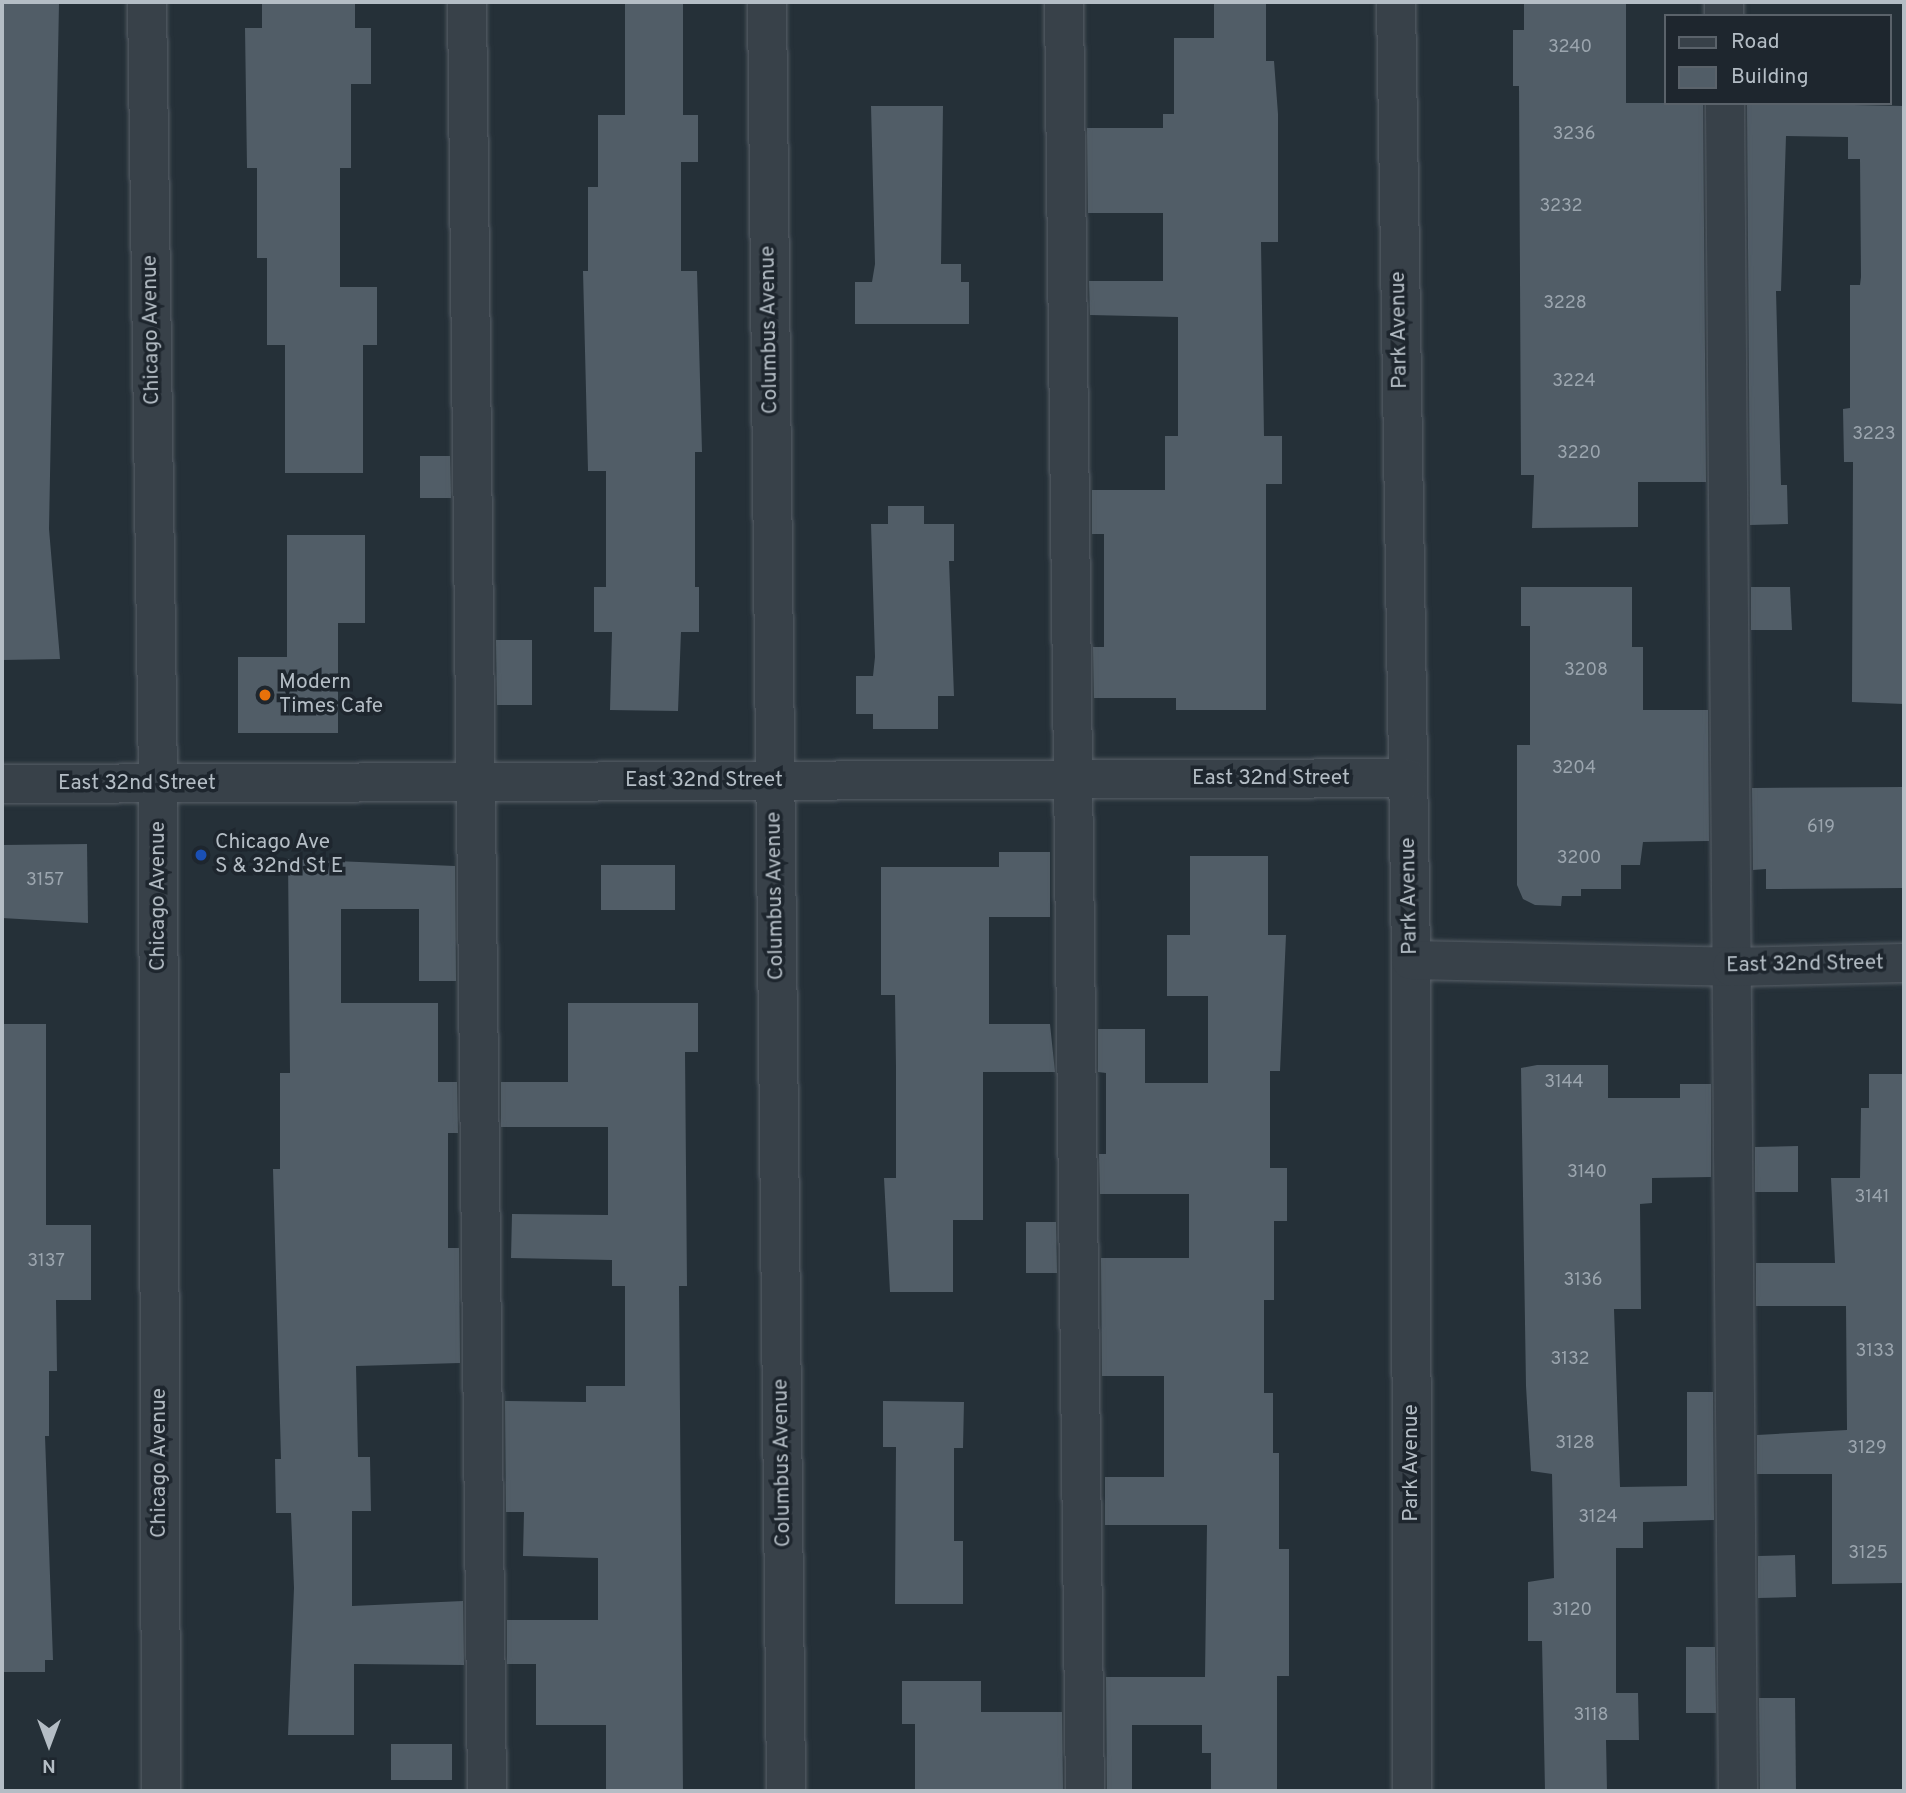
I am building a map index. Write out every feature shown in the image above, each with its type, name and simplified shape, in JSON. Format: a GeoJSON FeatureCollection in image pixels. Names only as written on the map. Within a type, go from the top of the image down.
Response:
{"type":"FeatureCollection","features":[{"type":"Feature","properties":{"kind":"street","name":"Chicago Avenue"},"geometry":{"type":"LineString","coordinates":[[147,2],[158,784],[161,1791]]}},
{"type":"Feature","properties":{"kind":"street"},"geometry":{"type":"LineString","coordinates":[[467,2],[486,1791]]}},
{"type":"Feature","properties":{"kind":"street","name":"Columbus Avenue"},"geometry":{"type":"LineString","coordinates":[[767,2],[786,1791]]}},
{"type":"Feature","properties":{"kind":"street"},"geometry":{"type":"LineString","coordinates":[[1064,2],[1085,1791]]}},
{"type":"Feature","properties":{"kind":"street","name":"Park Avenue"},"geometry":{"type":"LineString","coordinates":[[1395,2],[1411,960],[1412,1791]]}},
{"type":"Feature","properties":{"kind":"street"},"geometry":{"type":"LineString","coordinates":[[1725,105],[1738,1791]]}},
{"type":"Feature","properties":{"kind":"street","name":"East 32nd Street"},"geometry":{"type":"LineString","coordinates":[[2,784],[1407,778]]}},
{"type":"Feature","properties":{"kind":"street","name":"East 32nd Street"},"geometry":{"type":"LineString","coordinates":[[1411,960],[1732,967],[1904,963]]}},
{"type":"Feature","properties":{"kind":"building"},"geometry":{"type":"Polygon","coordinates":[[[262,2],[355,2],[355,28],[371,28],[371,84],[351,84],[351,168],[340,168],[340,287],[377,287],[377,345],[363,345],[363,473],[285,473],[285,345],[267,345],[267,258],[257,258],[257,168],[247,168],[245,28],[262,28],[262,2]]]}},
{"type":"Feature","properties":{"kind":"building"},"geometry":{"type":"Polygon","coordinates":[[[625,2],[683,2],[683,115],[698,115],[698,162],[681,162],[681,271],[697,271],[702,452],[695,452],[695,587],[699,587],[699,632],[681,632],[678,711],[610,710],[612,632],[594,632],[594,587],[606,587],[606,471],[588,471],[583,271],[588,271],[588,187],[598,187],[598,115],[625,115],[625,2]]]}},
{"type":"Feature","properties":{"kind":"building"},"geometry":{"type":"Polygon","coordinates":[[[1214,2],[1266,2],[1266,61],[1274,61],[1278,114],[1278,242],[1261,242],[1264,436],[1282,436],[1282,484],[1266,484],[1266,710],[1176,710],[1176,698],[1094,698],[1093,647],[1104,647],[1104,534],[1092,534],[1092,490],[1165,490],[1165,436],[1178,436],[1178,317],[1090,315],[1089,281],[1163,281],[1163,213],[1088,213],[1087,128],[1163,128],[1163,114],[1174,114],[1174,38],[1214,38],[1214,2]]]}},
{"type":"Feature","properties":{"kind":"building"},"geometry":{"type":"Polygon","coordinates":[[[1524,2],[1626,2],[1626,103],[1703,105],[1706,482],[1638,482],[1638,527],[1532,528],[1534,475],[1521,475],[1519,86],[1513,86],[1513,30],[1524,30],[1524,2]]]}},
{"type":"Feature","properties":{"kind":"building"},"geometry":{"type":"Polygon","coordinates":[[[2,3],[59,3],[49,529],[60,659],[2,660],[2,3]]]}},
{"type":"Feature","properties":{"kind":"building"},"geometry":{"type":"Polygon","coordinates":[[[1747,105],[1904,106],[1904,704],[1852,702],[1853,462],[1844,462],[1843,409],[1850,408],[1850,285],[1860,285],[1861,277],[1860,159],[1848,159],[1848,137],[1786,136],[1781,291],[1776,291],[1781,485],[1787,485],[1788,524],[1750,525],[1747,105]]]}},
{"type":"Feature","properties":{"kind":"building"},"geometry":{"type":"Polygon","coordinates":[[[871,106],[943,106],[941,264],[961,264],[961,282],[969,282],[969,324],[855,324],[855,282],[872,282],[875,264],[871,106]]]}},
{"type":"Feature","properties":{"kind":"building"},"geometry":{"type":"Polygon","coordinates":[[[420,456],[450,456],[451,498],[420,498],[420,456]]]}},
{"type":"Feature","properties":{"kind":"building"},"geometry":{"type":"Polygon","coordinates":[[[888,506],[924,506],[924,524],[954,524],[954,561],[949,561],[954,696],[938,696],[938,729],[873,729],[873,714],[856,714],[856,676],[873,676],[875,657],[871,524],[888,524],[888,506]]]}},
{"type":"Feature","properties":{"kind":"building"},"geometry":{"type":"Polygon","coordinates":[[[287,535],[365,535],[365,623],[338,623],[338,733],[238,733],[238,657],[287,657],[287,535]]]}},
{"type":"Feature","properties":{"kind":"building"},"geometry":{"type":"Polygon","coordinates":[[[1521,587],[1632,587],[1632,647],[1643,647],[1643,710],[1708,710],[1709,841],[1643,842],[1640,865],[1621,865],[1621,889],[1581,889],[1581,896],[1562,896],[1561,906],[1535,905],[1523,899],[1517,885],[1517,745],[1530,745],[1530,626],[1521,626],[1521,587]]]}},
{"type":"Feature","properties":{"kind":"building"},"geometry":{"type":"Polygon","coordinates":[[[1751,587],[1790,587],[1792,630],[1751,630],[1751,587]]]}},
{"type":"Feature","properties":{"kind":"building"},"geometry":{"type":"Polygon","coordinates":[[[496,640],[532,640],[532,705],[497,705],[496,640]]]}},
{"type":"Feature","properties":{"kind":"building"},"geometry":{"type":"Polygon","coordinates":[[[1904,787],[1904,888],[1766,889],[1766,869],[1753,870],[1752,788],[1904,787]]]}},
{"type":"Feature","properties":{"kind":"building"},"geometry":{"type":"Polygon","coordinates":[[[87,844],[88,923],[2,918],[2,845],[87,844]]]}},
{"type":"Feature","properties":{"kind":"building"},"geometry":{"type":"Polygon","coordinates":[[[999,852],[1050,852],[1050,917],[989,917],[989,1024],[1050,1024],[1055,1072],[983,1072],[983,1220],[953,1220],[953,1292],[890,1292],[884,1178],[896,1178],[895,995],[881,995],[881,867],[999,867],[999,852]]]}},
{"type":"Feature","properties":{"kind":"building"},"geometry":{"type":"Polygon","coordinates":[[[1190,856],[1268,856],[1268,935],[1286,935],[1280,1071],[1270,1071],[1270,1168],[1287,1168],[1287,1221],[1274,1221],[1274,1300],[1264,1300],[1264,1393],[1273,1393],[1273,1453],[1279,1453],[1279,1549],[1289,1549],[1289,1676],[1277,1676],[1277,1791],[1211,1791],[1211,1753],[1202,1753],[1202,1725],[1132,1725],[1132,1791],[1107,1791],[1106,1677],[1205,1677],[1207,1525],[1105,1525],[1105,1477],[1164,1477],[1164,1376],[1102,1376],[1101,1258],[1189,1258],[1189,1194],[1100,1194],[1099,1154],[1106,1154],[1106,1073],[1098,1072],[1098,1029],[1145,1029],[1145,1083],[1208,1083],[1208,996],[1167,996],[1167,935],[1190,935],[1190,856]]]}},
{"type":"Feature","properties":{"kind":"building"},"geometry":{"type":"Polygon","coordinates":[[[288,859],[455,866],[456,981],[419,981],[419,909],[341,909],[341,1003],[438,1003],[438,1082],[457,1082],[458,1133],[448,1133],[448,1248],[459,1248],[460,1363],[356,1366],[358,1457],[370,1457],[371,1511],[352,1511],[352,1606],[463,1601],[464,1665],[354,1664],[354,1735],[288,1735],[294,1588],[291,1513],[276,1513],[275,1459],[281,1459],[273,1169],[280,1169],[280,1073],[290,1073],[288,859]]]}},
{"type":"Feature","properties":{"kind":"building"},"geometry":{"type":"Polygon","coordinates":[[[601,865],[675,865],[675,910],[601,910],[601,865]]]}},
{"type":"Feature","properties":{"kind":"building"},"geometry":{"type":"Polygon","coordinates":[[[568,1003],[698,1003],[698,1052],[685,1052],[687,1286],[679,1286],[683,1791],[606,1791],[606,1725],[536,1725],[536,1664],[507,1664],[507,1620],[598,1620],[598,1558],[523,1556],[524,1512],[506,1512],[505,1401],[586,1402],[586,1386],[625,1386],[625,1286],[612,1286],[612,1260],[511,1258],[512,1214],[608,1215],[608,1127],[501,1127],[501,1082],[568,1082],[568,1003]]]}},
{"type":"Feature","properties":{"kind":"building"},"geometry":{"type":"Polygon","coordinates":[[[2,1024],[46,1024],[46,1225],[91,1225],[91,1300],[56,1300],[57,1371],[49,1371],[49,1436],[45,1436],[53,1660],[45,1660],[45,1672],[2,1672],[2,1024]]]}},
{"type":"Feature","properties":{"kind":"building"},"geometry":{"type":"Polygon","coordinates":[[[1537,1065],[1608,1065],[1608,1098],[1680,1098],[1680,1084],[1711,1084],[1711,1177],[1652,1178],[1652,1203],[1640,1204],[1641,1309],[1614,1309],[1620,1487],[1687,1486],[1687,1392],[1713,1392],[1714,1520],[1643,1522],[1643,1548],[1616,1548],[1616,1693],[1638,1693],[1639,1740],[1606,1740],[1607,1791],[1545,1791],[1542,1641],[1528,1641],[1528,1582],[1554,1578],[1552,1474],[1531,1471],[1526,1386],[1521,1068],[1537,1065]]]}},
{"type":"Feature","properties":{"kind":"building"},"geometry":{"type":"Polygon","coordinates":[[[1869,1074],[1904,1074],[1904,1583],[1832,1584],[1832,1474],[1757,1474],[1757,1435],[1847,1430],[1846,1306],[1756,1306],[1756,1263],[1835,1263],[1831,1178],[1860,1178],[1861,1108],[1869,1108],[1869,1074]]]}},
{"type":"Feature","properties":{"kind":"building"},"geometry":{"type":"Polygon","coordinates":[[[1798,1146],[1798,1192],[1755,1192],[1755,1147],[1798,1146]]]}},
{"type":"Feature","properties":{"kind":"building"},"geometry":{"type":"Polygon","coordinates":[[[1026,1222],[1056,1222],[1057,1273],[1026,1273],[1026,1222]]]}},
{"type":"Feature","properties":{"kind":"building"},"geometry":{"type":"Polygon","coordinates":[[[883,1401],[964,1402],[963,1448],[954,1448],[954,1541],[963,1541],[963,1604],[895,1604],[896,1447],[883,1447],[883,1401]]]}},
{"type":"Feature","properties":{"kind":"building"},"geometry":{"type":"Polygon","coordinates":[[[1795,1555],[1796,1597],[1758,1598],[1758,1556],[1795,1555]]]}},
{"type":"Feature","properties":{"kind":"building"},"geometry":{"type":"Polygon","coordinates":[[[1686,1647],[1715,1647],[1716,1713],[1686,1713],[1686,1647]]]}},
{"type":"Feature","properties":{"kind":"building"},"geometry":{"type":"Polygon","coordinates":[[[902,1681],[981,1681],[981,1712],[1062,1712],[1063,1791],[915,1791],[915,1724],[902,1724],[902,1681]]]}},
{"type":"Feature","properties":{"kind":"building"},"geometry":{"type":"Polygon","coordinates":[[[1759,1698],[1795,1698],[1796,1791],[1760,1791],[1759,1698]]]}},
{"type":"Feature","properties":{"kind":"building"},"geometry":{"type":"Polygon","coordinates":[[[391,1744],[452,1744],[452,1780],[391,1780],[391,1744]]]}},
{"type":"Feature","properties":{"kind":"place","name":"Modern Times Cafe"},"geometry":{"type":"Point","coordinates":[265,695]}},
{"type":"Feature","properties":{"kind":"place","name":"Chicago Ave S & 32nd St E"},"geometry":{"type":"Point","coordinates":[201,855]}}]}
